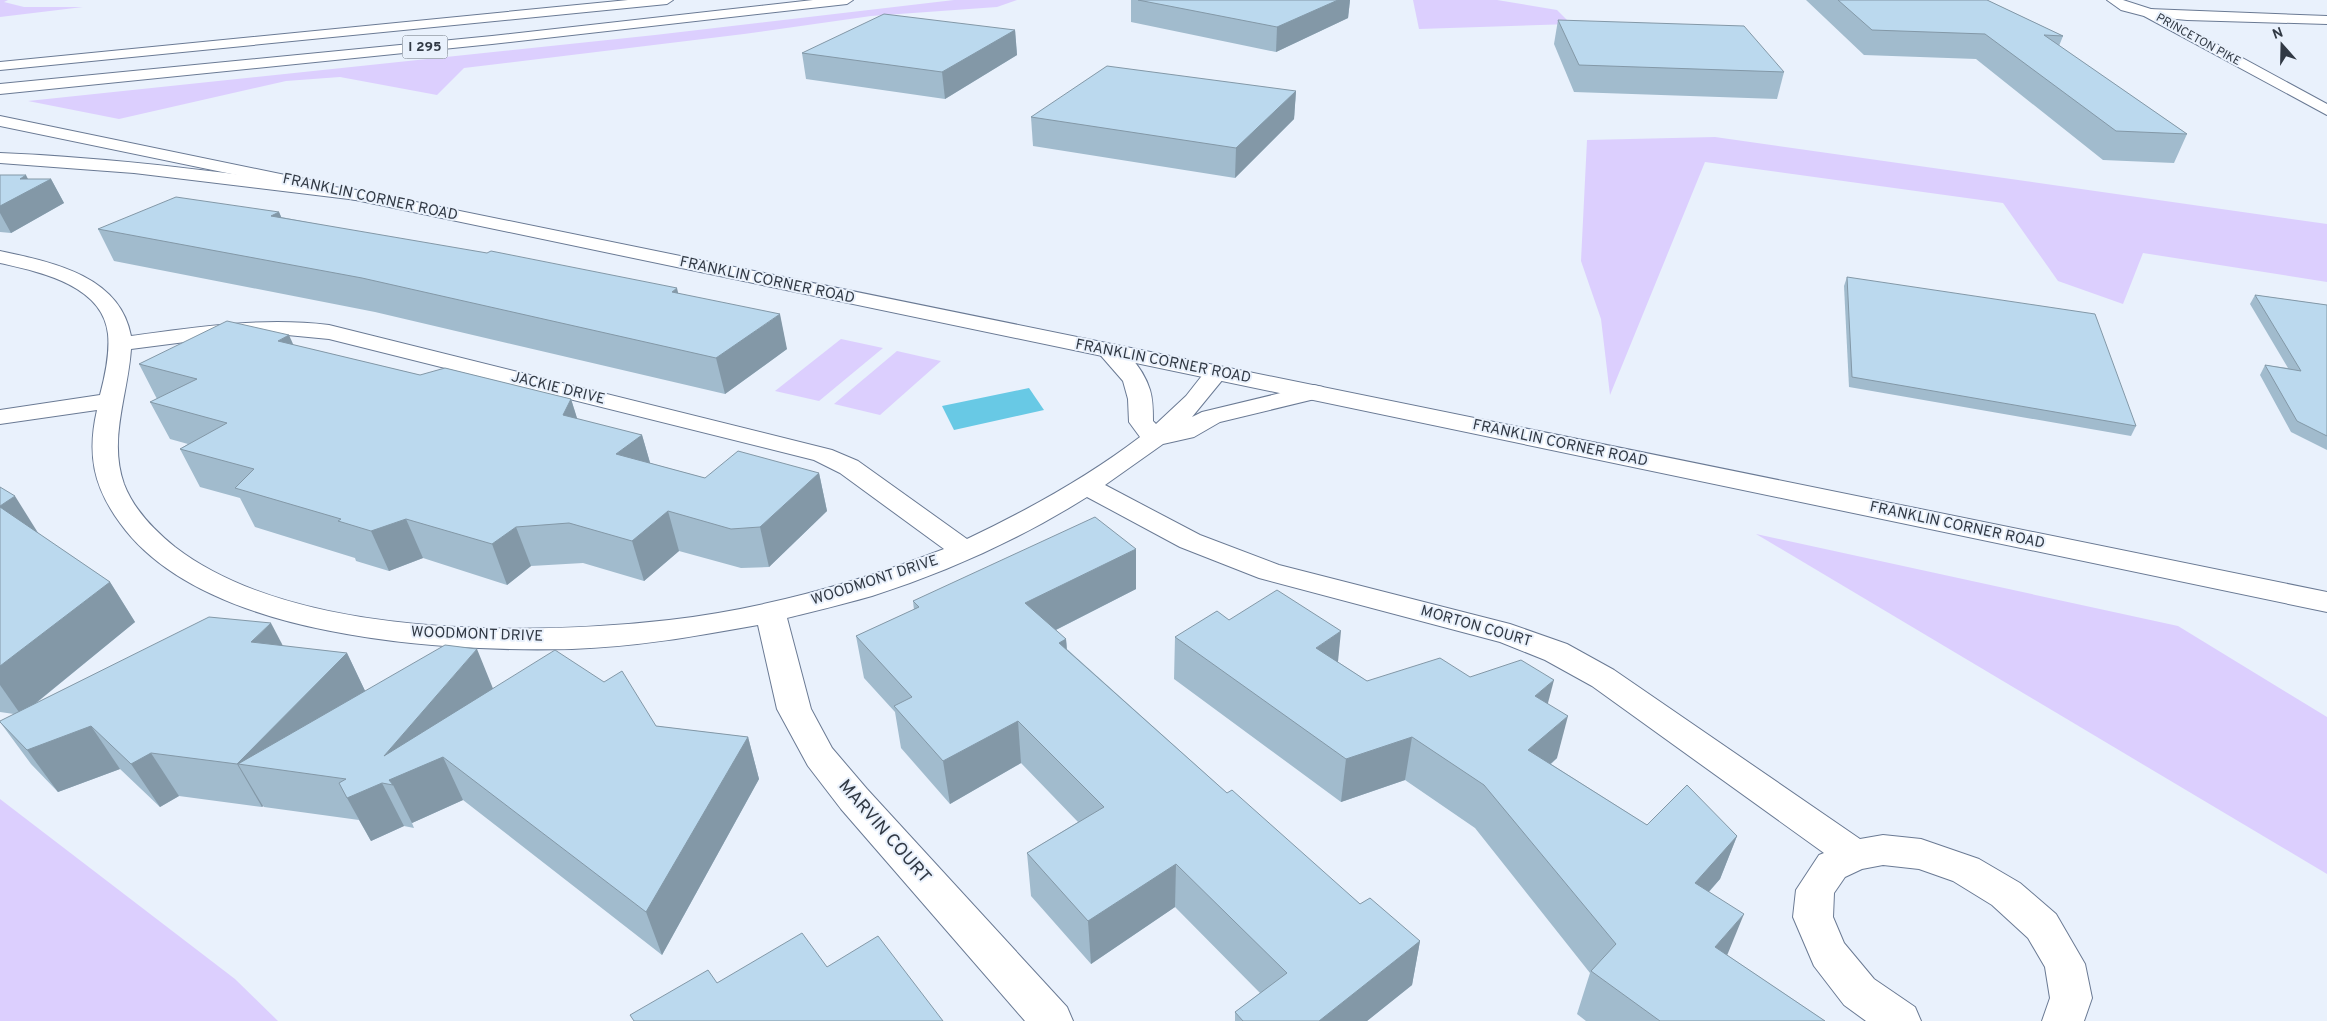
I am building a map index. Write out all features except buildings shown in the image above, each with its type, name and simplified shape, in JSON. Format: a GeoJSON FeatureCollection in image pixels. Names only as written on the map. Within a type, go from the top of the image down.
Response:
{"type":"FeatureCollection","features":[{"type":"Feature","properties":{"kind":"main road","name":"I 295"},"geometry":{"type":"LineString","coordinates":[[0,66],[666,0]]}},
{"type":"Feature","properties":{"kind":"main road","name":"I 295"},"geometry":{"type":"LineString","coordinates":[[1,89],[463,43],[847,0]]}},
{"type":"Feature","properties":{"kind":"main road","name":"PRINCETON PIKE"},"geometry":{"type":"LineString","coordinates":[[2113,0],[2126,7],[2149,13],[2327,110]]}},
{"type":"Feature","properties":{"kind":"main road","name":"PRINCETON PIKE"},"geometry":{"type":"LineString","coordinates":[[2136,0],[2148,7],[2149,13]]}},
{"type":"Feature","properties":{"kind":"main road"},"geometry":{"type":"LineString","coordinates":[[2149,13],[2186,16],[2327,20]]}},
{"type":"Feature","properties":{"kind":"main road","name":"FRANKLIN CORNER ROAD"},"geometry":{"type":"LineString","coordinates":[[0,121],[2327,602]]}},
{"type":"Feature","properties":{"kind":"main road"},"geometry":{"type":"LineString","coordinates":[[0,158],[190,173],[357,195]]}},
{"type":"Feature","properties":{"kind":"main road","name":"WOODMONT DRIVE"},"geometry":{"type":"LineString","coordinates":[[0,257],[34,264],[65,275],[86,287],[106,303],[117,323],[120,344],[105,436],[107,471],[118,501],[142,535],[175,561],[218,585],[270,605],[342,624],[416,634],[516,639],[611,636],[678,628],[770,612],[841,594],[965,551],[1024,524],[1088,487],[1154,438],[1188,409],[1216,373]]}},
{"type":"Feature","properties":{"kind":"main road","name":"JACKIE DRIVE"},"geometry":{"type":"LineString","coordinates":[[120,344],[238,328],[275,326],[311,329],[348,337],[823,455],[849,467],[965,551]]}},
{"type":"Feature","properties":{"kind":"main road"},"geometry":{"type":"LineString","coordinates":[[1107,350],[1125,365],[1137,383],[1142,404],[1141,422],[1154,438]]}},
{"type":"Feature","properties":{"kind":"main road","name":"WOODMONT DRIVE"},"geometry":{"type":"LineString","coordinates":[[1154,438],[1185,432],[1211,417],[1314,392]]}},
{"type":"Feature","properties":{"kind":"main road"},"geometry":{"type":"LineString","coordinates":[[0,417],[112,401]]}},
{"type":"Feature","properties":{"kind":"main road","name":"MORTON COURT"},"geometry":{"type":"LineString","coordinates":[[1088,487],[1190,541],[1269,572],[1510,634],[1556,652],[1603,678],[1855,855]]}},
{"type":"Feature","properties":{"kind":"main road","name":"MARVIN COURT"},"geometry":{"type":"LineString","coordinates":[[770,612],[794,709],[820,757],[860,806],[1052,1021]]}},
{"type":"Feature","properties":{"kind":"main road"},"geometry":{"type":"LineString","coordinates":[[1900,1021],[1859,992],[1828,954],[1813,917],[1815,890],[1832,866],[1855,855],[1883,850],[1921,854],[1966,870],[2006,894],[2042,926],[2065,964],[2072,998],[2063,1021]]}},
{"type":"Feature","properties":{"kind":"shaded area"},"geometry":{"type":"Polygon","coordinates":[[[0,0],[8,0],[4,2],[24,7],[83,7],[0,17],[0,0]]]}},
{"type":"Feature","properties":{"kind":"shaded area"},"geometry":{"type":"Polygon","coordinates":[[[954,0],[1017,0],[997,7],[871,16],[744,34],[464,68],[437,95],[340,77],[286,81],[119,119],[28,101],[655,35],[954,0]]]}},
{"type":"Feature","properties":{"kind":"shaded area"},"geometry":{"type":"Polygon","coordinates":[[[1413,0],[1497,0],[1557,10],[1571,24],[1419,29],[1413,0]]]}},
{"type":"Feature","properties":{"kind":"shaded area"},"geometry":{"type":"Polygon","coordinates":[[[1715,137],[2327,224],[2327,282],[2143,253],[2123,304],[2058,281],[2003,203],[1705,162],[1610,395],[1601,319],[1581,261],[1587,140],[1715,137]]]}},
{"type":"Feature","properties":{"kind":"shaded area"},"geometry":{"type":"Polygon","coordinates":[[[841,339],[883,348],[819,401],[775,391],[841,339]]]}},
{"type":"Feature","properties":{"kind":"shaded area"},"geometry":{"type":"Polygon","coordinates":[[[897,351],[941,361],[880,415],[834,404],[897,351]]]}},
{"type":"Feature","properties":{"kind":"shaded area"},"geometry":{"type":"Polygon","coordinates":[[[1756,534],[2178,626],[2327,717],[2327,874],[1756,534]]]}},
{"type":"Feature","properties":{"kind":"shaded area"},"geometry":{"type":"Polygon","coordinates":[[[0,799],[235,979],[278,1021],[0,1021],[0,799]]]}},
{"type":"Feature","properties":{"kind":"water"},"geometry":{"type":"Polygon","coordinates":[[[1029,388],[1044,410],[954,430],[942,406],[1029,388]]]}}]}
